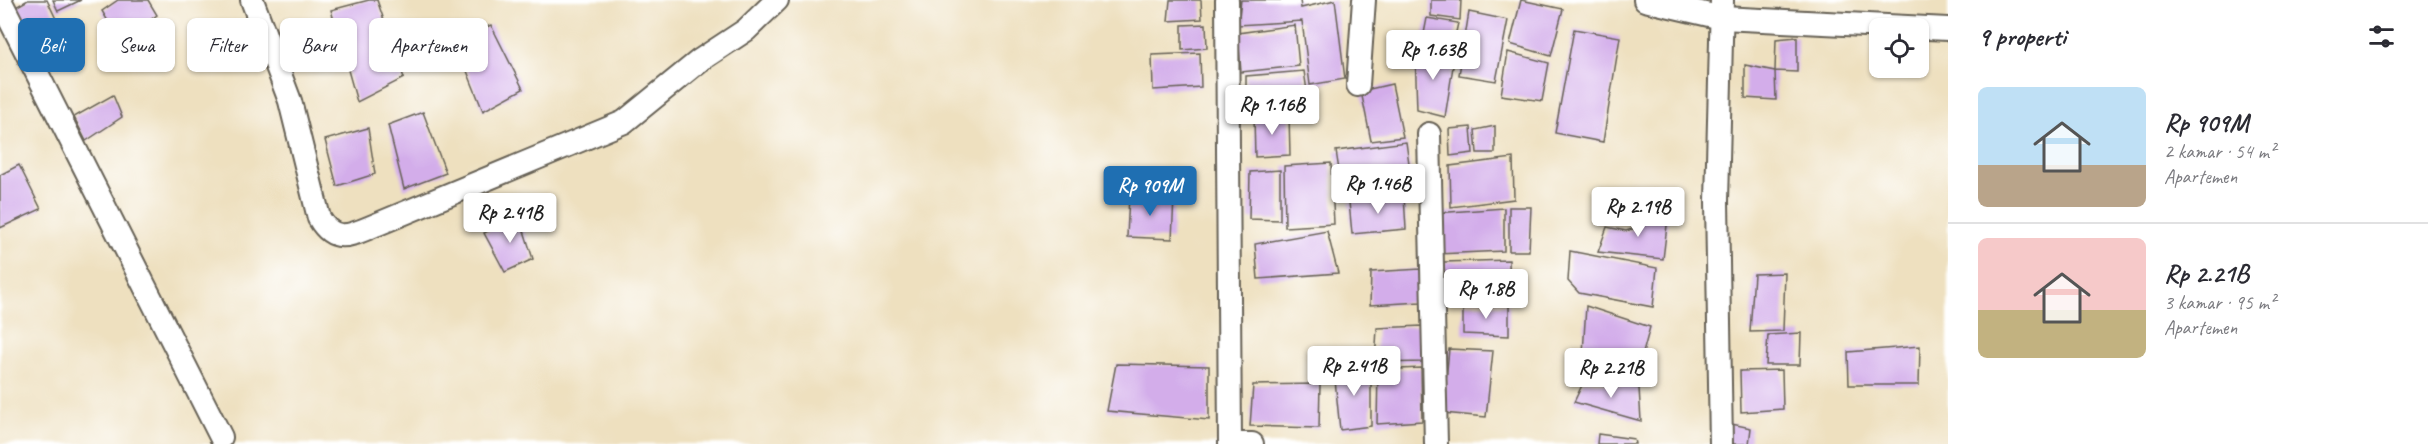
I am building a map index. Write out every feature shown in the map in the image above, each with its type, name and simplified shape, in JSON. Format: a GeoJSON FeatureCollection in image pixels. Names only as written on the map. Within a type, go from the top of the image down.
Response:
{"type":"FeatureCollection","features":[{"type":"Feature","properties":{"kind":"street"},"geometry":{"type":"LineString","coordinates":[[0,0],[221,437]]}},
{"type":"Feature","properties":{"kind":"street"},"geometry":{"type":"LineString","coordinates":[[252,0],[290,100],[319,218],[326,231],[337,236],[351,235],[624,122],[699,61],[746,30],[777,0]]}},
{"type":"Feature","properties":{"kind":"street"},"geometry":{"type":"LineString","coordinates":[[1227,0],[1230,444],[1252,444]]}},
{"type":"Feature","properties":{"kind":"street"},"geometry":{"type":"LineString","coordinates":[[1358,85],[1364,0]]}},
{"type":"Feature","properties":{"kind":"street"},"geometry":{"type":"LineString","coordinates":[[1645,0],[1948,29]]}},
{"type":"Feature","properties":{"kind":"street"},"geometry":{"type":"LineString","coordinates":[[1720,444],[1717,201],[1722,9]]}},
{"type":"Feature","properties":{"kind":"street"},"geometry":{"type":"LineString","coordinates":[[1429,134],[1437,444]]}},
{"type":"Feature","properties":{"kind":"building"},"geometry":{"type":"Polygon","coordinates":[[[28,0],[47,0],[56,18],[19,18],[14,8],[28,0]]]}},
{"type":"Feature","properties":{"kind":"building"},"geometry":{"type":"Polygon","coordinates":[[[53,0],[81,0],[58,11],[53,0]]]}},
{"type":"Feature","properties":{"kind":"building"},"geometry":{"type":"Polygon","coordinates":[[[118,0],[148,0],[157,15],[153,18],[106,18],[102,11],[118,0]]]}},
{"type":"Feature","properties":{"kind":"building"},"geometry":{"type":"Polygon","coordinates":[[[377,0],[383,18],[369,18],[369,72],[402,72],[404,78],[357,102],[349,72],[357,72],[357,18],[333,18],[331,10],[377,0]]]}},
{"type":"Feature","properties":{"kind":"building"},"geometry":{"type":"Polygon","coordinates":[[[1170,0],[1201,0],[1202,19],[1168,21],[1170,0]]]}},
{"type":"Feature","properties":{"kind":"building"},"geometry":{"type":"Polygon","coordinates":[[[1241,0],[1300,0],[1301,8],[1335,0],[1345,79],[1310,85],[1302,21],[1238,25],[1241,0]]]}},
{"type":"Feature","properties":{"kind":"building"},"geometry":{"type":"Polygon","coordinates":[[[1431,0],[1461,0],[1460,20],[1431,16],[1431,0]]]}},
{"type":"Feature","properties":{"kind":"building"},"geometry":{"type":"Polygon","coordinates":[[[1521,0],[1563,9],[1551,56],[1510,44],[1521,0]]]}},
{"type":"Feature","properties":{"kind":"building"},"geometry":{"type":"Polygon","coordinates":[[[1469,12],[1508,20],[1496,81],[1459,75],[1469,12]]]}},
{"type":"Feature","properties":{"kind":"building"},"geometry":{"type":"Polygon","coordinates":[[[1427,18],[1458,23],[1452,50],[1422,44],[1427,18]]]}},
{"type":"Feature","properties":{"kind":"building"},"geometry":{"type":"Polygon","coordinates":[[[1206,24],[1207,48],[1182,50],[1182,25],[1206,24]]]}},
{"type":"Feature","properties":{"kind":"building"},"geometry":{"type":"Polygon","coordinates":[[[491,25],[523,89],[483,111],[467,72],[488,72],[488,26],[491,25]]]}},
{"type":"Feature","properties":{"kind":"building"},"geometry":{"type":"Polygon","coordinates":[[[1295,25],[1299,66],[1241,72],[1238,33],[1295,25]]]}},
{"type":"Feature","properties":{"kind":"building"},"geometry":{"type":"Polygon","coordinates":[[[1574,29],[1620,37],[1603,142],[1555,133],[1574,29]]]}},
{"type":"Feature","properties":{"kind":"building"},"geometry":{"type":"Polygon","coordinates":[[[1797,37],[1797,72],[1775,71],[1776,39],[1797,37]]]}},
{"type":"Feature","properties":{"kind":"building"},"geometry":{"type":"Polygon","coordinates":[[[1415,50],[1455,54],[1445,117],[1417,110],[1415,50]]]}},
{"type":"Feature","properties":{"kind":"building"},"geometry":{"type":"Polygon","coordinates":[[[1508,52],[1549,63],[1542,101],[1501,95],[1508,52]]]}},
{"type":"Feature","properties":{"kind":"building"},"geometry":{"type":"Polygon","coordinates":[[[1200,53],[1201,87],[1153,90],[1152,55],[1200,53]]]}},
{"type":"Feature","properties":{"kind":"building"},"geometry":{"type":"Polygon","coordinates":[[[1745,65],[1775,71],[1776,100],[1745,98],[1745,65]]]}},
{"type":"Feature","properties":{"kind":"building"},"geometry":{"type":"Polygon","coordinates":[[[1304,71],[1307,91],[1300,92],[1295,103],[1246,106],[1246,76],[1304,71]]]}},
{"type":"Feature","properties":{"kind":"building"},"geometry":{"type":"Polygon","coordinates":[[[1392,84],[1403,137],[1371,141],[1361,91],[1392,84]]]}},
{"type":"Feature","properties":{"kind":"building"},"geometry":{"type":"Polygon","coordinates":[[[113,95],[122,117],[86,141],[74,117],[113,95]]]}},
{"type":"Feature","properties":{"kind":"building"},"geometry":{"type":"Polygon","coordinates":[[[423,112],[446,173],[404,189],[388,125],[423,112]]]}},
{"type":"Feature","properties":{"kind":"building"},"geometry":{"type":"Polygon","coordinates":[[[1289,115],[1290,155],[1255,157],[1254,117],[1289,115]]]}},
{"type":"Feature","properties":{"kind":"building"},"geometry":{"type":"Polygon","coordinates":[[[1495,126],[1495,153],[1477,153],[1475,130],[1495,126]]]}},
{"type":"Feature","properties":{"kind":"building"},"geometry":{"type":"Polygon","coordinates":[[[1471,127],[1473,153],[1450,156],[1449,129],[1471,127]]]}},
{"type":"Feature","properties":{"kind":"building"},"geometry":{"type":"Polygon","coordinates":[[[368,128],[375,174],[337,186],[325,140],[368,128]]]}},
{"type":"Feature","properties":{"kind":"building"},"geometry":{"type":"Polygon","coordinates":[[[1406,142],[1412,185],[1343,196],[1336,151],[1406,142]]]}},
{"type":"Feature","properties":{"kind":"building"},"geometry":{"type":"Polygon","coordinates":[[[1513,158],[1514,199],[1451,207],[1450,166],[1513,158]]]}},
{"type":"Feature","properties":{"kind":"building"},"geometry":{"type":"Polygon","coordinates":[[[1331,163],[1334,224],[1285,227],[1284,166],[1331,163]]]}},
{"type":"Feature","properties":{"kind":"building"},"geometry":{"type":"Polygon","coordinates":[[[19,165],[41,209],[0,228],[0,175],[19,165]]]}},
{"type":"Feature","properties":{"kind":"building"},"geometry":{"type":"Polygon","coordinates":[[[1280,170],[1280,220],[1249,219],[1250,172],[1280,170]]]}},
{"type":"Feature","properties":{"kind":"building"},"geometry":{"type":"Polygon","coordinates":[[[1129,195],[1174,198],[1172,239],[1127,237],[1129,195]]]}},
{"type":"Feature","properties":{"kind":"building"},"geometry":{"type":"Polygon","coordinates":[[[1404,196],[1406,229],[1352,234],[1349,202],[1404,196]]]}},
{"type":"Feature","properties":{"kind":"building"},"geometry":{"type":"Polygon","coordinates":[[[1509,207],[1531,207],[1529,251],[1509,251],[1509,207]]]}},
{"type":"Feature","properties":{"kind":"building"},"geometry":{"type":"Polygon","coordinates":[[[1504,208],[1504,251],[1437,254],[1436,213],[1504,208]]]}},
{"type":"Feature","properties":{"kind":"building"},"geometry":{"type":"Polygon","coordinates":[[[1643,211],[1668,217],[1663,259],[1598,252],[1607,227],[1626,231],[1639,227],[1643,211]]]}},
{"type":"Feature","properties":{"kind":"building"},"geometry":{"type":"Polygon","coordinates":[[[519,215],[533,259],[505,272],[484,233],[519,215]]]}},
{"type":"Feature","properties":{"kind":"building"},"geometry":{"type":"Polygon","coordinates":[[[1327,231],[1338,273],[1258,279],[1255,244],[1327,231]]]}},
{"type":"Feature","properties":{"kind":"building"},"geometry":{"type":"Polygon","coordinates":[[[1570,251],[1657,268],[1653,307],[1579,293],[1568,281],[1570,251]]]}},
{"type":"Feature","properties":{"kind":"building"},"geometry":{"type":"Polygon","coordinates":[[[1509,260],[1510,300],[1446,300],[1444,262],[1509,260]]]}},
{"type":"Feature","properties":{"kind":"building"},"geometry":{"type":"Polygon","coordinates":[[[1421,269],[1421,302],[1370,305],[1371,272],[1421,269]]]}},
{"type":"Feature","properties":{"kind":"building"},"geometry":{"type":"Polygon","coordinates":[[[1785,273],[1783,331],[1750,332],[1754,274],[1785,273]]]}},
{"type":"Feature","properties":{"kind":"building"},"geometry":{"type":"Polygon","coordinates":[[[1463,304],[1509,305],[1509,336],[1463,334],[1463,304]]]}},
{"type":"Feature","properties":{"kind":"building"},"geometry":{"type":"Polygon","coordinates":[[[1586,306],[1650,327],[1639,368],[1622,379],[1582,369],[1586,306]]]}},
{"type":"Feature","properties":{"kind":"building"},"geometry":{"type":"Polygon","coordinates":[[[1422,326],[1424,362],[1375,363],[1377,328],[1422,326]]]}},
{"type":"Feature","properties":{"kind":"building"},"geometry":{"type":"Polygon","coordinates":[[[1801,333],[1800,365],[1766,365],[1768,335],[1801,333]]]}},
{"type":"Feature","properties":{"kind":"building"},"geometry":{"type":"Polygon","coordinates":[[[1920,346],[1919,385],[1849,385],[1848,352],[1920,346]]]}},
{"type":"Feature","properties":{"kind":"building"},"geometry":{"type":"Polygon","coordinates":[[[1449,349],[1493,351],[1486,417],[1443,413],[1449,349]]]}},
{"type":"Feature","properties":{"kind":"building"},"geometry":{"type":"Polygon","coordinates":[[[1116,364],[1209,366],[1209,420],[1107,411],[1116,364]]]}},
{"type":"Feature","properties":{"kind":"building"},"geometry":{"type":"Polygon","coordinates":[[[1371,364],[1371,426],[1340,430],[1334,370],[1371,364]]]}},
{"type":"Feature","properties":{"kind":"building"},"geometry":{"type":"Polygon","coordinates":[[[1421,368],[1422,421],[1377,424],[1378,370],[1421,368]]]}},
{"type":"Feature","properties":{"kind":"building"},"geometry":{"type":"Polygon","coordinates":[[[1782,370],[1783,409],[1741,412],[1740,371],[1782,370]]]}},
{"type":"Feature","properties":{"kind":"building"},"geometry":{"type":"Polygon","coordinates":[[[1584,381],[1639,388],[1641,421],[1574,402],[1584,381]]]}},
{"type":"Feature","properties":{"kind":"building"},"geometry":{"type":"Polygon","coordinates":[[[1320,384],[1319,428],[1250,426],[1253,385],[1320,384]]]}},
{"type":"Feature","properties":{"kind":"building"},"geometry":{"type":"Polygon","coordinates":[[[1727,423],[1751,428],[1749,444],[1728,444],[1727,423]]]}},
{"type":"Feature","properties":{"kind":"building"},"geometry":{"type":"Polygon","coordinates":[[[1598,434],[1634,439],[1635,444],[1597,444],[1598,434]]]}}]}
